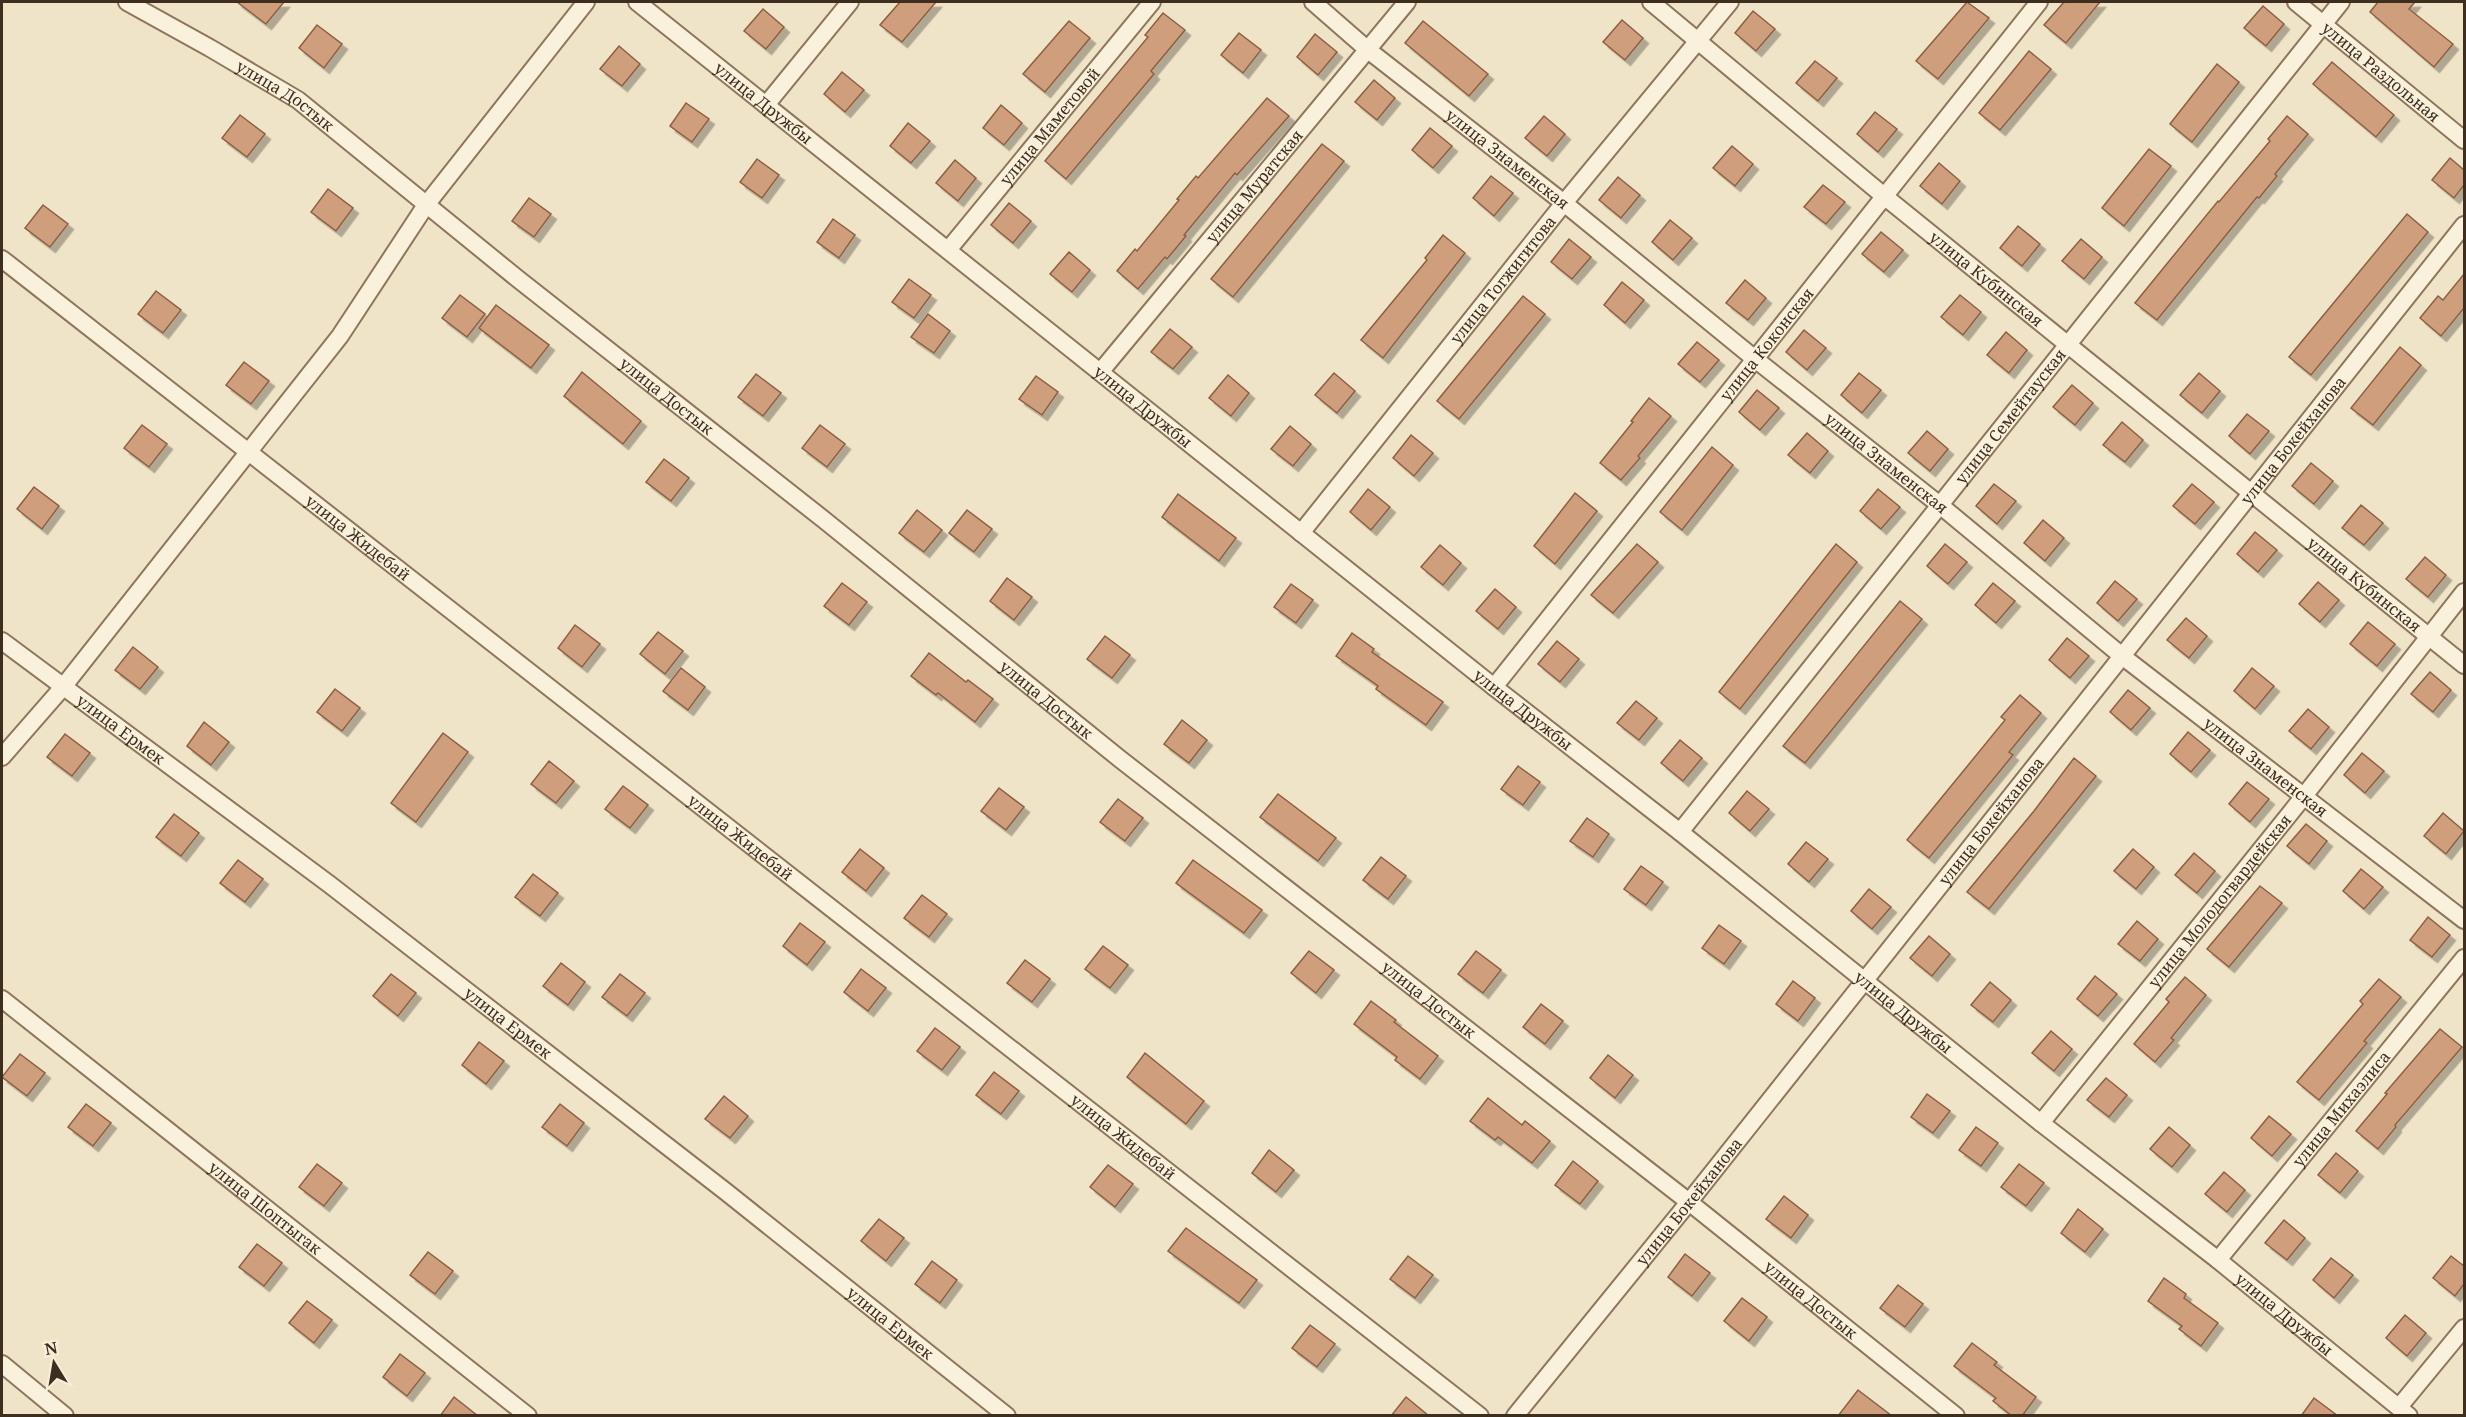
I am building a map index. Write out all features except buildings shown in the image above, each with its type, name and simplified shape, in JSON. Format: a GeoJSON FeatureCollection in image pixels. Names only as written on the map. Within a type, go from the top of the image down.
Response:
{"type":"FeatureCollection","features":[{"type":"Feature","properties":{"kind":"street","name":"улица Достык"},"geometry":{"type":"LineString","coordinates":[[127,2],[298,100],[426,205],[824,519],[1120,759],[1689,1202],[1956,1416]]}},
{"type":"Feature","properties":{"kind":"street"},"geometry":{"type":"LineString","coordinates":[[2,757],[63,687],[340,336],[426,205],[586,2]]}},
{"type":"Feature","properties":{"kind":"street","name":"улица Дружбы"},"geometry":{"type":"LineString","coordinates":[[637,2],[1494,687],[1680,832],[2041,1123],[2218,1260],[2404,1411]]}},
{"type":"Feature","properties":{"kind":"street"},"geometry":{"type":"LineString","coordinates":[[766,105],[850,2]]}},
{"type":"Feature","properties":{"kind":"street","name":"улица Маметовой"},"geometry":{"type":"LineString","coordinates":[[948,250],[1152,2]]}},
{"type":"Feature","properties":{"kind":"street","name":"улица Знаменская"},"geometry":{"type":"LineString","coordinates":[[1312,2],[1368,50],[1564,203],[1755,359],[1941,506],[2122,656],[2464,920]]}},
{"type":"Feature","properties":{"kind":"street","name":"улица Муратская"},"geometry":{"type":"LineString","coordinates":[[1101,371],[1407,2]]}},
{"type":"Feature","properties":{"kind":"street","name":"улица Кубинская"},"geometry":{"type":"LineString","coordinates":[[1651,2],[1884,196],[2252,491],[2464,665]]}},
{"type":"Feature","properties":{"kind":"street","name":"улица Тогжигитова"},"geometry":{"type":"LineString","coordinates":[[1301,533],[1564,203],[1730,2]]}},
{"type":"Feature","properties":{"kind":"street","name":"улица Коконская"},"geometry":{"type":"LineString","coordinates":[[1494,687],[2039,2]]}},
{"type":"Feature","properties":{"kind":"street","name":"улица Раздольная"},"geometry":{"type":"LineString","coordinates":[[2296,2],[2464,140]]}},
{"type":"Feature","properties":{"kind":"street","name":"улица Семейтауская"},"geometry":{"type":"LineString","coordinates":[[1680,832],[1941,506],[2066,343],[2341,2]]}},
{"type":"Feature","properties":{"kind":"street","name":"улица Бокейханова"},"geometry":{"type":"LineString","coordinates":[[1515,1416],[1689,1202],[2464,225]]}},
{"type":"Feature","properties":{"kind":"street","name":"улица Жидебай"},"geometry":{"type":"LineString","coordinates":[[2,259],[247,452],[525,666],[1480,1416]]}},
{"type":"Feature","properties":{"kind":"street","name":"улица Молодогвардейская"},"geometry":{"type":"LineString","coordinates":[[2041,1123],[2304,796],[2464,592]]}},
{"type":"Feature","properties":{"kind":"street","name":"улица Ермек"},"geometry":{"type":"LineString","coordinates":[[2,641],[329,884],[725,1191],[1007,1416]]}},
{"type":"Feature","properties":{"kind":"street","name":"улица Михаэлиса"},"geometry":{"type":"LineString","coordinates":[[2218,1260],[2464,958]]}},
{"type":"Feature","properties":{"kind":"street","name":"улица Шоптыгак"},"geometry":{"type":"LineString","coordinates":[[2,999],[528,1416]]}},
{"type":"Feature","properties":{"kind":"street"},"geometry":{"type":"LineString","coordinates":[[2404,1411],[2464,1328]]}},
{"type":"Feature","properties":{"kind":"street"},"geometry":{"type":"LineString","coordinates":[[2,1364],[65,1416]]}}]}
